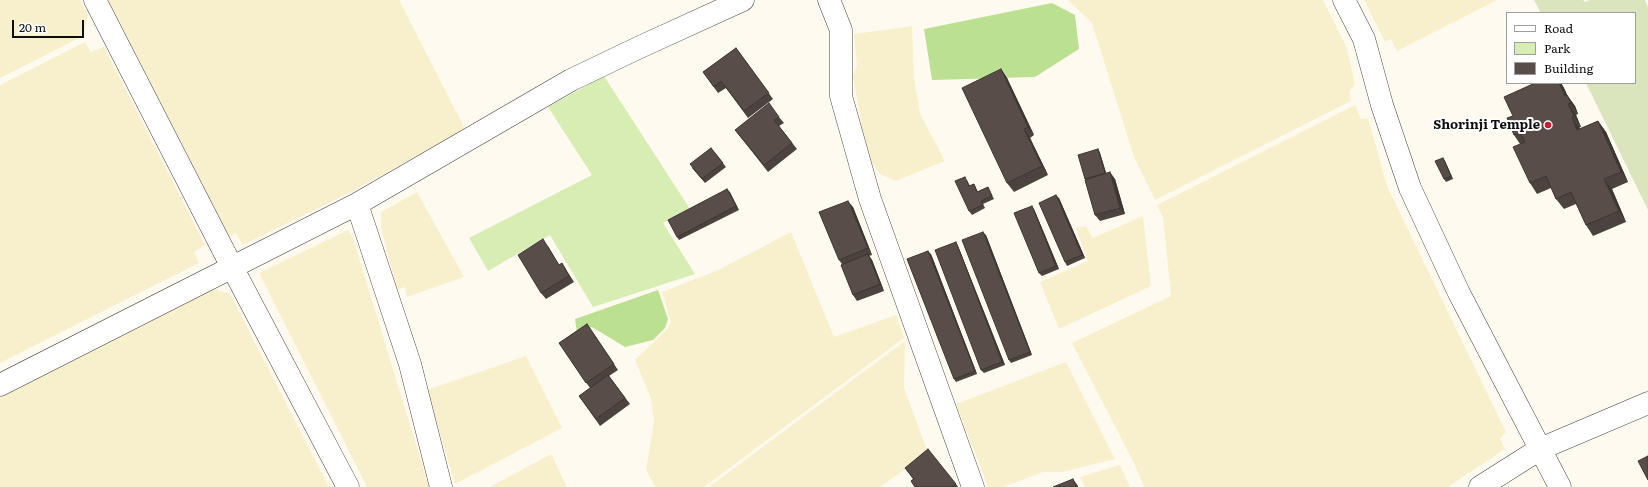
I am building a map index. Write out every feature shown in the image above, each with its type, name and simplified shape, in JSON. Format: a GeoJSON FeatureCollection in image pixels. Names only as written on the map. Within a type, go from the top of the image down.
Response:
{"type":"FeatureCollection","features":[{"type":"Feature","properties":{"kind":"street"},"geometry":{"type":"LineString","coordinates":[[95,0],[232,267],[348,487]]}},
{"type":"Feature","properties":{"kind":"street"},"geometry":{"type":"LineString","coordinates":[[0,385],[357,204],[571,80],[640,46],[743,0]]}},
{"type":"Feature","properties":{"kind":"street"},"geometry":{"type":"LineString","coordinates":[[829,0],[841,30],[841,96],[870,199],[973,487]]}},
{"type":"Feature","properties":{"kind":"street"},"geometry":{"type":"LineString","coordinates":[[1344,0],[1364,39],[1382,105],[1410,188],[1459,293],[1560,487]]}},
{"type":"Feature","properties":{"kind":"street"},"geometry":{"type":"LineString","coordinates":[[357,204],[410,364],[441,487]]}},
{"type":"Feature","properties":{"kind":"street"},"geometry":{"type":"LineString","coordinates":[[1480,487],[1540,449],[1648,402]]}},
{"type":"Feature","properties":{"kind":"shaded area"},"geometry":{"type":"Polygon","coordinates":[[[0,0],[80,0],[88,16],[83,36],[0,78],[0,0]]]}},
{"type":"Feature","properties":{"kind":"shaded area"},"geometry":{"type":"Polygon","coordinates":[[[108,0],[399,0],[465,129],[351,192],[243,245],[236,233],[229,237],[108,0]]]}},
{"type":"Feature","properties":{"kind":"shaded area"},"geometry":{"type":"Polygon","coordinates":[[[1068,0],[1323,0],[1348,53],[1355,85],[1349,91],[1351,101],[1155,200],[1134,157],[1092,23],[1068,0]]]}},
{"type":"Feature","properties":{"kind":"shaded area"},"geometry":{"type":"Polygon","coordinates":[[[1364,0],[1497,0],[1397,51],[1391,39],[1385,42],[1364,0]]]}},
{"type":"Feature","properties":{"kind":"shaded area"},"geometry":{"type":"Polygon","coordinates":[[[912,26],[914,77],[920,114],[945,161],[896,181],[880,174],[867,156],[853,76],[857,66],[854,34],[912,26]]]}},
{"type":"Feature","properties":{"kind":"shaded area"},"geometry":{"type":"Polygon","coordinates":[[[85,42],[91,52],[104,47],[205,245],[194,252],[199,263],[0,363],[0,85],[85,42]]]}},
{"type":"Feature","properties":{"kind":"shaded area"},"geometry":{"type":"Polygon","coordinates":[[[1355,105],[1361,119],[1368,118],[1387,186],[1506,432],[1500,439],[1505,449],[1448,487],[1144,487],[1133,461],[1072,343],[1171,296],[1163,218],[1157,205],[1355,105]]]}},
{"type":"Feature","properties":{"kind":"shaded area"},"geometry":{"type":"Polygon","coordinates":[[[417,192],[464,277],[407,297],[405,287],[397,290],[381,228],[381,212],[417,192]]]}},
{"type":"Feature","properties":{"kind":"shaded area"},"geometry":{"type":"Polygon","coordinates":[[[1143,216],[1151,286],[1059,329],[1040,282],[1088,261],[1076,228],[1086,226],[1093,238],[1143,216]]]}},
{"type":"Feature","properties":{"kind":"shaded area"},"geometry":{"type":"Polygon","coordinates":[[[348,230],[353,238],[429,487],[367,487],[259,273],[348,230]]]}},
{"type":"Feature","properties":{"kind":"shaded area"},"geometry":{"type":"Polygon","coordinates":[[[791,232],[834,337],[896,315],[904,338],[704,487],[657,487],[654,485],[646,470],[654,421],[651,399],[635,360],[668,328],[671,322],[662,292],[718,270],[791,232]]]}},
{"type":"Feature","properties":{"kind":"shaded area"},"geometry":{"type":"Polygon","coordinates":[[[211,288],[230,294],[329,487],[0,487],[0,396],[211,288]]]}},
{"type":"Feature","properties":{"kind":"shaded area"},"geometry":{"type":"Polygon","coordinates":[[[905,341],[904,388],[928,453],[880,487],[709,487],[905,341]]]}},
{"type":"Feature","properties":{"kind":"shaded area"},"geometry":{"type":"Polygon","coordinates":[[[526,356],[562,428],[455,484],[427,390],[526,356]]]}},
{"type":"Feature","properties":{"kind":"shaded area"},"geometry":{"type":"Polygon","coordinates":[[[1066,362],[1115,459],[1062,472],[1043,472],[1003,487],[988,487],[956,404],[1066,362]]]}},
{"type":"Feature","properties":{"kind":"shaded area"},"geometry":{"type":"Polygon","coordinates":[[[551,454],[567,487],[490,487],[551,454]]]}},
{"type":"Feature","properties":{"kind":"shaded area"},"geometry":{"type":"Polygon","coordinates":[[[1120,465],[1130,487],[1085,487],[1080,477],[1120,465]]]}},
{"type":"Feature","properties":{"kind":"green space"},"geometry":{"type":"Polygon","coordinates":[[[1534,0],[1583,0],[1585,2],[1590,0],[1645,0],[1648,7],[1648,210],[1586,84],[1636,84],[1636,12],[1540,12],[1534,0]]]}},
{"type":"Feature","properties":{"kind":"green space"},"geometry":{"type":"Polygon","coordinates":[[[1052,3],[1075,15],[1079,49],[1035,77],[932,80],[924,29],[1052,3]]]}},
{"type":"Feature","properties":{"kind":"green space"},"geometry":{"type":"Polygon","coordinates":[[[604,76],[690,209],[663,223],[695,274],[593,307],[550,235],[488,271],[469,238],[592,175],[548,107],[604,76]]]}},
{"type":"Feature","properties":{"kind":"green space"},"geometry":{"type":"Polygon","coordinates":[[[658,290],[668,319],[665,328],[653,340],[625,347],[592,327],[577,333],[575,319],[658,290]]]}},
{"type":"Feature","properties":{"kind":"building"},"geometry":{"type":"Polygon","coordinates":[[[736,48],[769,93],[744,111],[721,81],[714,87],[703,72],[736,48]]]}},
{"type":"Feature","properties":{"kind":"building"},"geometry":{"type":"Polygon","coordinates":[[[1001,69],[1028,127],[1024,129],[1042,166],[1007,183],[962,88],[1001,69]]]}},
{"type":"Feature","properties":{"kind":"building"},"geometry":{"type":"Polygon","coordinates":[[[1533,84],[1559,84],[1565,96],[1567,95],[1571,103],[1568,104],[1574,116],[1572,117],[1577,130],[1598,121],[1621,172],[1604,179],[1619,211],[1586,225],[1571,192],[1556,199],[1546,176],[1530,183],[1513,147],[1525,142],[1520,132],[1514,135],[1507,118],[1513,116],[1504,97],[1533,84]]]}},
{"type":"Feature","properties":{"kind":"building"},"geometry":{"type":"Polygon","coordinates":[[[769,103],[779,117],[774,120],[792,143],[764,165],[735,130],[769,103]]]}},
{"type":"Feature","properties":{"kind":"building"},"geometry":{"type":"Polygon","coordinates":[[[711,148],[723,163],[702,179],[690,164],[711,148]]]}},
{"type":"Feature","properties":{"kind":"building"},"geometry":{"type":"Polygon","coordinates":[[[1098,149],[1105,173],[1085,179],[1078,155],[1098,149]]]}},
{"type":"Feature","properties":{"kind":"building"},"geometry":{"type":"Polygon","coordinates":[[[1443,158],[1451,176],[1444,179],[1435,161],[1443,158]]]}},
{"type":"Feature","properties":{"kind":"building"},"geometry":{"type":"Polygon","coordinates":[[[1110,172],[1120,208],[1095,215],[1085,180],[1110,172]]]}},
{"type":"Feature","properties":{"kind":"building"},"geometry":{"type":"Polygon","coordinates":[[[965,177],[969,186],[974,184],[977,192],[988,187],[992,196],[981,201],[983,205],[969,211],[955,181],[965,177]]]}},
{"type":"Feature","properties":{"kind":"building"},"geometry":{"type":"Polygon","coordinates":[[[727,189],[736,206],[677,237],[668,220],[727,189]]]}},
{"type":"Feature","properties":{"kind":"building"},"geometry":{"type":"Polygon","coordinates":[[[1056,195],[1082,255],[1065,262],[1039,203],[1056,195]]]}},
{"type":"Feature","properties":{"kind":"building"},"geometry":{"type":"Polygon","coordinates":[[[848,201],[868,248],[839,260],[819,212],[848,201]]]}},
{"type":"Feature","properties":{"kind":"building"},"geometry":{"type":"Polygon","coordinates":[[[1032,206],[1056,266],[1039,273],[1014,213],[1032,206]]]}},
{"type":"Feature","properties":{"kind":"building"},"geometry":{"type":"Polygon","coordinates":[[[983,232],[1030,352],[1009,360],[962,240],[983,232]]]}},
{"type":"Feature","properties":{"kind":"building"},"geometry":{"type":"Polygon","coordinates":[[[543,239],[559,265],[562,263],[569,276],[541,293],[518,255],[543,239]]]}},
{"type":"Feature","properties":{"kind":"building"},"geometry":{"type":"Polygon","coordinates":[[[956,242],[1002,362],[981,370],[935,250],[956,242]]]}},
{"type":"Feature","properties":{"kind":"building"},"geometry":{"type":"Polygon","coordinates":[[[928,251],[975,371],[954,379],[907,259],[928,251]]]}},
{"type":"Feature","properties":{"kind":"building"},"geometry":{"type":"Polygon","coordinates":[[[868,254],[880,284],[853,295],[841,265],[868,254]]]}},
{"type":"Feature","properties":{"kind":"building"},"geometry":{"type":"Polygon","coordinates":[[[587,324],[614,364],[586,383],[559,343],[587,324]]]}},
{"type":"Feature","properties":{"kind":"building"},"geometry":{"type":"Polygon","coordinates":[[[608,375],[625,398],[596,419],[579,396],[608,375]]]}},
{"type":"Feature","properties":{"kind":"building"},"geometry":{"type":"Polygon","coordinates":[[[928,449],[956,484],[952,487],[915,487],[911,481],[914,479],[905,468],[928,449]]]}},
{"type":"Feature","properties":{"kind":"building"},"geometry":{"type":"Polygon","coordinates":[[[1648,456],[1648,480],[1638,461],[1648,456]]]}},
{"type":"Feature","properties":{"kind":"building"},"geometry":{"type":"Polygon","coordinates":[[[1073,479],[1076,487],[1053,487],[1073,479]]]}},
{"type":"Feature","properties":{"kind":"place","name":"Shorinji Temple"},"geometry":{"type":"Point","coordinates":[1548,125]}}]}
